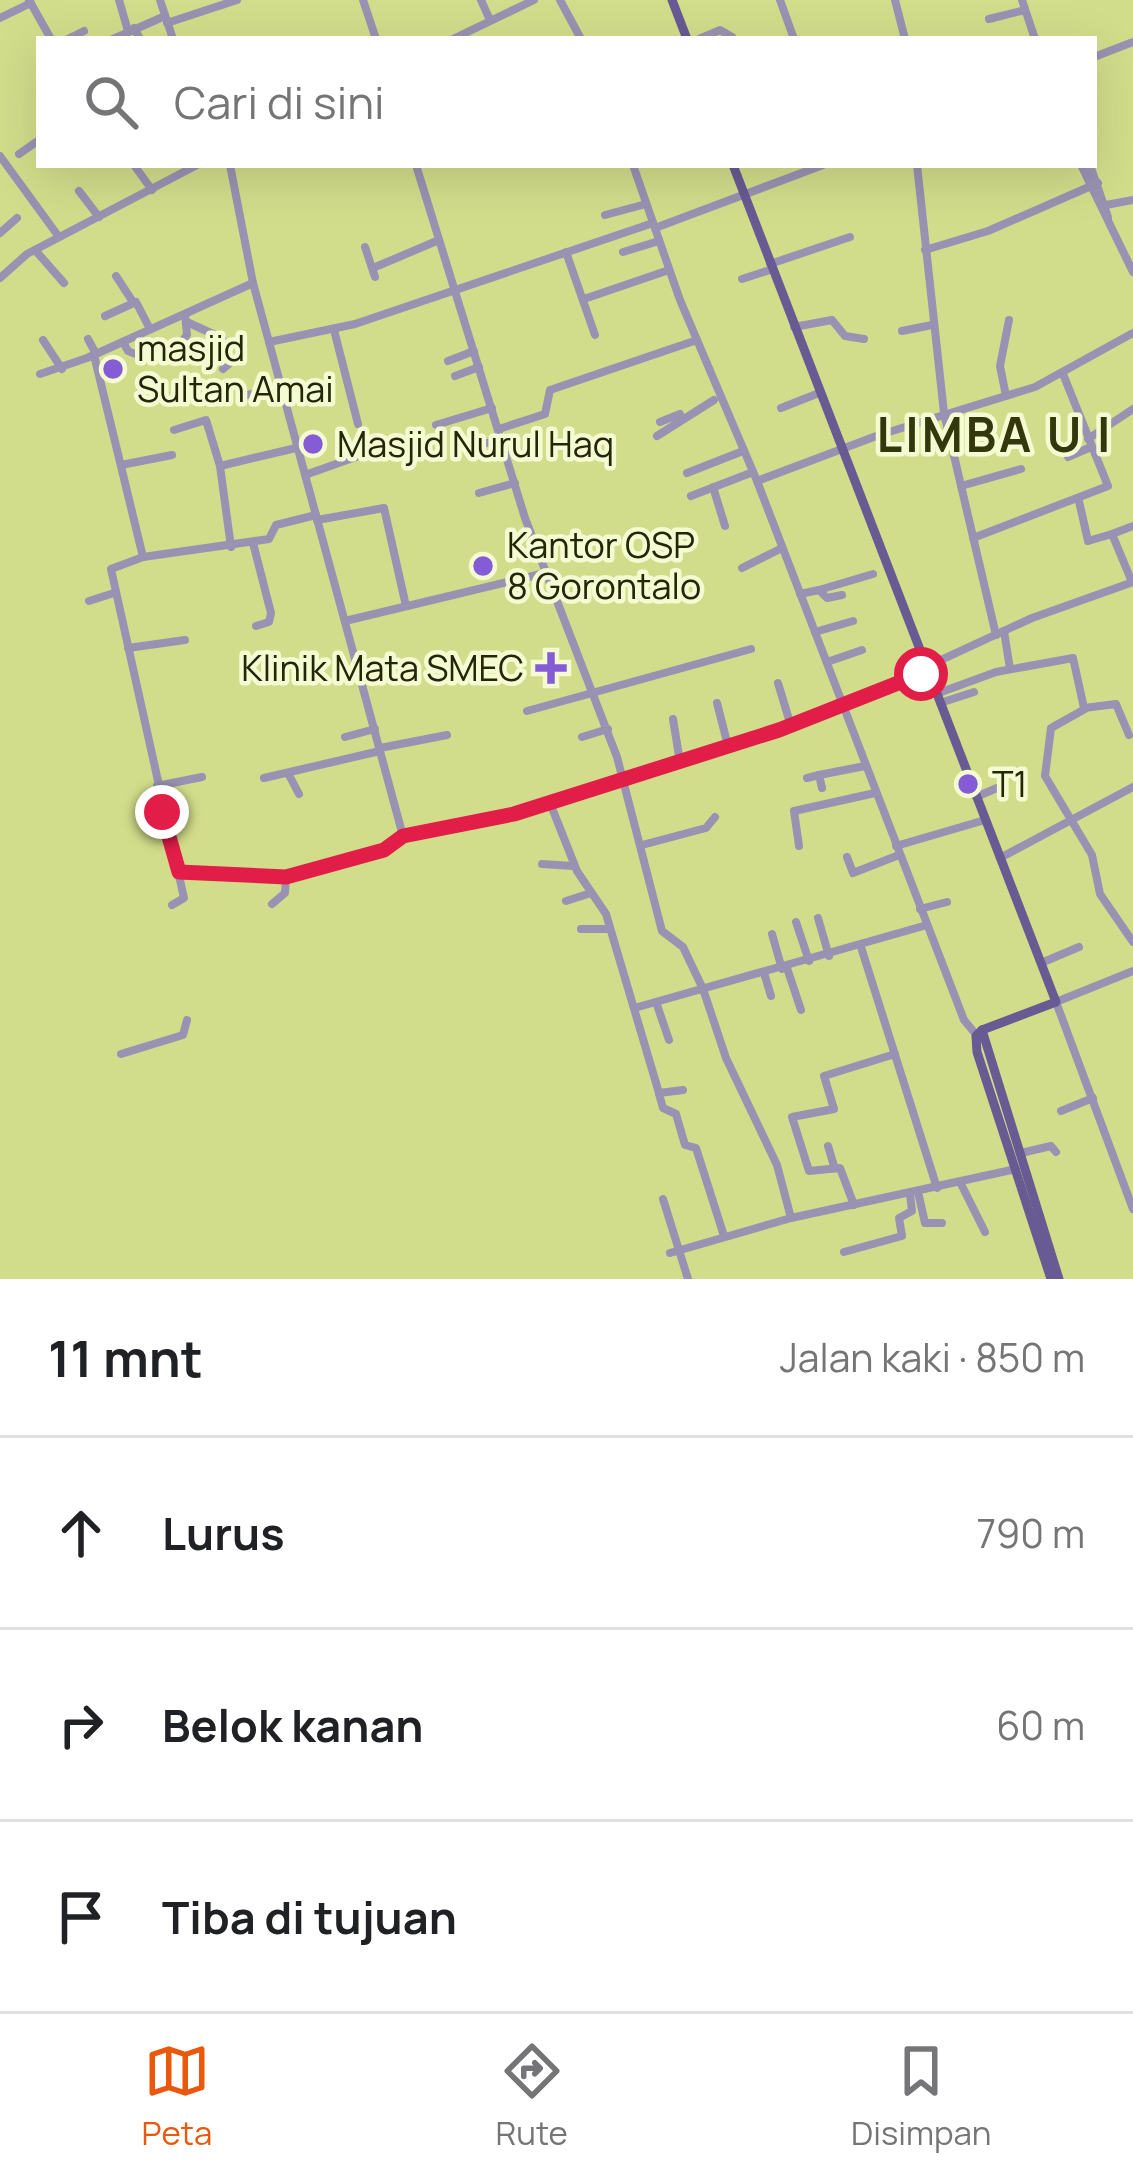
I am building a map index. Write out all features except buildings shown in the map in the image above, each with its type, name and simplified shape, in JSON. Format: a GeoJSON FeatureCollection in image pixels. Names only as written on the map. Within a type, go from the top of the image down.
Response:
{"type":"FeatureCollection","features":[{"type":"Feature","properties":{"kind":"main road"},"geometry":{"type":"LineString","coordinates":[[673,0],[686,36]]}},
{"type":"Feature","properties":{"kind":"main road"},"geometry":{"type":"LineString","coordinates":[[734,168],[839,450],[1056,1002],[980,1036]]}},
{"type":"Feature","properties":{"kind":"main road"},"geometry":{"type":"LineString","coordinates":[[980,1036],[1021,1153],[1022,1172]]}},
{"type":"Feature","properties":{"kind":"main road"},"geometry":{"type":"LineString","coordinates":[[980,1036],[1055,1279]]}},
{"type":"Feature","properties":{"kind":"street"},"geometry":{"type":"LineString","coordinates":[[119,0],[137,36]]}},
{"type":"Feature","properties":{"kind":"street"},"geometry":{"type":"LineString","coordinates":[[160,0],[172,36]]}},
{"type":"Feature","properties":{"kind":"street"},"geometry":{"type":"LineString","coordinates":[[119,36],[237,0]]}},
{"type":"Feature","properties":{"kind":"street"},"geometry":{"type":"LineString","coordinates":[[481,0],[490,20]]}},
{"type":"Feature","properties":{"kind":"street"},"geometry":{"type":"LineString","coordinates":[[462,36],[534,0]]}},
{"type":"Feature","properties":{"kind":"street"},"geometry":{"type":"LineString","coordinates":[[560,0],[578,36]]}},
{"type":"Feature","properties":{"kind":"street"},"geometry":{"type":"LineString","coordinates":[[780,0],[793,36]]}},
{"type":"Feature","properties":{"kind":"street"},"geometry":{"type":"LineString","coordinates":[[895,0],[904,36]]}},
{"type":"Feature","properties":{"kind":"street"},"geometry":{"type":"LineString","coordinates":[[0,18],[30,2],[49,36]]}},
{"type":"Feature","properties":{"kind":"street"},"geometry":{"type":"LineString","coordinates":[[375,36],[365,4],[378,3]]}},
{"type":"Feature","properties":{"kind":"street"},"geometry":{"type":"LineString","coordinates":[[988,19],[1023,5],[1034,36]]}},
{"type":"Feature","properties":{"kind":"street"},"geometry":{"type":"LineString","coordinates":[[75,36],[84,32]]}},
{"type":"Feature","properties":{"kind":"street"},"geometry":{"type":"LineString","coordinates":[[1097,56],[1133,42]]}},
{"type":"Feature","properties":{"kind":"street"},"geometry":{"type":"LineString","coordinates":[[19,154],[36,142]]}},
{"type":"Feature","properties":{"kind":"street"},"geometry":{"type":"LineString","coordinates":[[0,156],[59,237]]}},
{"type":"Feature","properties":{"kind":"street"},"geometry":{"type":"LineString","coordinates":[[136,168],[152,190]]}},
{"type":"Feature","properties":{"kind":"street"},"geometry":{"type":"LineString","coordinates":[[0,278],[35,250],[192,168]]}},
{"type":"Feature","properties":{"kind":"street"},"geometry":{"type":"LineString","coordinates":[[231,168],[296,448],[403,836]]}},
{"type":"Feature","properties":{"kind":"street"},"geometry":{"type":"LineString","coordinates":[[417,168],[514,483],[624,778],[662,932],[683,947],[703,989],[726,1058],[777,1165],[791,1218]]}},
{"type":"Feature","properties":{"kind":"street"},"geometry":{"type":"LineString","coordinates":[[634,168],[717,398],[755,477],[964,1020],[980,1036]]}},
{"type":"Feature","properties":{"kind":"street"},"geometry":{"type":"LineString","coordinates":[[269,342],[334,330],[744,197],[815,168]]}},
{"type":"Feature","properties":{"kind":"street"},"geometry":{"type":"LineString","coordinates":[[917,168],[944,413],[1010,669]]}},
{"type":"Feature","properties":{"kind":"street"},"geometry":{"type":"LineString","coordinates":[[1087,168],[1133,272]]}},
{"type":"Feature","properties":{"kind":"street"},"geometry":{"type":"LineString","coordinates":[[925,250],[968,238],[1094,185]]}},
{"type":"Feature","properties":{"kind":"street"},"geometry":{"type":"LineString","coordinates":[[79,191],[98,217]]}},
{"type":"Feature","properties":{"kind":"street"},"geometry":{"type":"LineString","coordinates":[[1103,206],[1133,200]]}},
{"type":"Feature","properties":{"kind":"street"},"geometry":{"type":"LineString","coordinates":[[605,215],[646,204]]}},
{"type":"Feature","properties":{"kind":"street"},"geometry":{"type":"LineString","coordinates":[[0,233],[17,218]]}},
{"type":"Feature","properties":{"kind":"street"},"geometry":{"type":"LineString","coordinates":[[742,279],[850,237]]}},
{"type":"Feature","properties":{"kind":"street"},"geometry":{"type":"LineString","coordinates":[[365,247],[374,272],[439,241]]}},
{"type":"Feature","properties":{"kind":"street"},"geometry":{"type":"LineString","coordinates":[[623,252],[659,241]]}},
{"type":"Feature","properties":{"kind":"street"},"geometry":{"type":"LineString","coordinates":[[35,250],[64,283]]}},
{"type":"Feature","properties":{"kind":"street"},"geometry":{"type":"LineString","coordinates":[[566,252],[596,335]]}},
{"type":"Feature","properties":{"kind":"street"},"geometry":{"type":"LineString","coordinates":[[584,299],[669,270]]}},
{"type":"Feature","properties":{"kind":"street"},"geometry":{"type":"LineString","coordinates":[[116,276],[133,302],[141,305],[150,329]]}},
{"type":"Feature","properties":{"kind":"street"},"geometry":{"type":"LineString","coordinates":[[42,373],[187,318],[254,283]]}},
{"type":"Feature","properties":{"kind":"street"},"geometry":{"type":"LineString","coordinates":[[104,316],[133,302]]}},
{"type":"Feature","properties":{"kind":"street"},"geometry":{"type":"LineString","coordinates":[[123,342],[133,355],[163,355],[183,341],[187,318]]}},
{"type":"Feature","properties":{"kind":"street"},"geometry":{"type":"LineString","coordinates":[[187,318],[222,338],[230,363],[223,369]]}},
{"type":"Feature","properties":{"kind":"street"},"geometry":{"type":"LineString","coordinates":[[794,327],[832,320],[845,336],[864,339]]}},
{"type":"Feature","properties":{"kind":"street"},"geometry":{"type":"LineString","coordinates":[[1006,396],[1000,366],[1009,320]]}},
{"type":"Feature","properties":{"kind":"street"},"geometry":{"type":"LineString","coordinates":[[902,331],[932,326]]}},
{"type":"Feature","properties":{"kind":"street"},"geometry":{"type":"LineString","coordinates":[[334,330],[358,424]]}},
{"type":"Feature","properties":{"kind":"street"},"geometry":{"type":"LineString","coordinates":[[691,496],[1006,396],[1064,374],[1133,333]]}},
{"type":"Feature","properties":{"kind":"street"},"geometry":{"type":"LineString","coordinates":[[88,339],[143,557]]}},
{"type":"Feature","properties":{"kind":"street"},"geometry":{"type":"LineString","coordinates":[[43,340],[62,369]]}},
{"type":"Feature","properties":{"kind":"street"},"geometry":{"type":"LineString","coordinates":[[476,446],[545,414],[548,391],[697,340]]}},
{"type":"Feature","properties":{"kind":"street"},"geometry":{"type":"LineString","coordinates":[[448,361],[474,351]]}},
{"type":"Feature","properties":{"kind":"street"},"geometry":{"type":"LineString","coordinates":[[455,376],[479,367]]}},
{"type":"Feature","properties":{"kind":"street"},"geometry":{"type":"LineString","coordinates":[[973,538],[1108,486],[1064,374]]}},
{"type":"Feature","properties":{"kind":"street"},"geometry":{"type":"LineString","coordinates":[[247,395],[281,386]]}},
{"type":"Feature","properties":{"kind":"street"},"geometry":{"type":"LineString","coordinates":[[781,408],[819,393]]}},
{"type":"Feature","properties":{"kind":"street"},"geometry":{"type":"LineString","coordinates":[[660,422],[717,398]]}},
{"type":"Feature","properties":{"kind":"street"},"geometry":{"type":"LineString","coordinates":[[657,436],[717,398]]}},
{"type":"Feature","properties":{"kind":"street"},"geometry":{"type":"LineString","coordinates":[[436,425],[491,408]]}},
{"type":"Feature","properties":{"kind":"street"},"geometry":{"type":"LineString","coordinates":[[1068,457],[1133,409]]}},
{"type":"Feature","properties":{"kind":"street"},"geometry":{"type":"LineString","coordinates":[[174,430],[206,420],[220,466],[231,547]]}},
{"type":"Feature","properties":{"kind":"street"},"geometry":{"type":"LineString","coordinates":[[220,466],[296,448]]}},
{"type":"Feature","properties":{"kind":"street"},"geometry":{"type":"LineString","coordinates":[[687,473],[743,451]]}},
{"type":"Feature","properties":{"kind":"street"},"geometry":{"type":"LineString","coordinates":[[304,475],[367,453]]}},
{"type":"Feature","properties":{"kind":"street"},"geometry":{"type":"LineString","coordinates":[[120,465],[172,455]]}},
{"type":"Feature","properties":{"kind":"street"},"geometry":{"type":"LineString","coordinates":[[961,486],[1021,469]]}},
{"type":"Feature","properties":{"kind":"street"},"geometry":{"type":"LineString","coordinates":[[479,493],[514,483]]}},
{"type":"Feature","properties":{"kind":"street"},"geometry":{"type":"LineString","coordinates":[[713,487],[725,526]]}},
{"type":"Feature","properties":{"kind":"street"},"geometry":{"type":"LineString","coordinates":[[1079,501],[1088,541],[1133,526]]}},
{"type":"Feature","properties":{"kind":"street"},"geometry":{"type":"LineString","coordinates":[[176,903],[179,872],[114,593],[112,567],[143,557],[253,543],[274,537],[276,525],[384,508],[406,606]]}},
{"type":"Feature","properties":{"kind":"street"},"geometry":{"type":"LineString","coordinates":[[179,872],[286,877],[384,850],[403,836],[488,822],[845,707],[1000,633],[1133,582],[1112,534]]}},
{"type":"Feature","properties":{"kind":"street"},"geometry":{"type":"LineString","coordinates":[[253,543],[271,613],[269,622],[256,626]]}},
{"type":"Feature","properties":{"kind":"street"},"geometry":{"type":"LineString","coordinates":[[742,568],[782,548]]}},
{"type":"Feature","properties":{"kind":"street"},"geometry":{"type":"LineString","coordinates":[[345,621],[545,573]]}},
{"type":"Feature","properties":{"kind":"street"},"geometry":{"type":"LineString","coordinates":[[800,594],[873,574]]}},
{"type":"Feature","properties":{"kind":"street"},"geometry":{"type":"LineString","coordinates":[[819,590],[827,598],[842,595]]}},
{"type":"Feature","properties":{"kind":"street"},"geometry":{"type":"LineString","coordinates":[[89,601],[114,593]]}},
{"type":"Feature","properties":{"kind":"street"},"geometry":{"type":"LineString","coordinates":[[815,632],[853,621]]}},
{"type":"Feature","properties":{"kind":"street"},"geometry":{"type":"LineString","coordinates":[[128,648],[185,640]]}},
{"type":"Feature","properties":{"kind":"street"},"geometry":{"type":"LineString","coordinates":[[527,711],[751,649]]}},
{"type":"Feature","properties":{"kind":"street"},"geometry":{"type":"LineString","coordinates":[[826,662],[862,650]]}},
{"type":"Feature","properties":{"kind":"street"},"geometry":{"type":"LineString","coordinates":[[938,699],[1010,669],[1073,658],[1085,709]]}},
{"type":"Feature","properties":{"kind":"street"},"geometry":{"type":"LineString","coordinates":[[778,683],[791,726]]}},
{"type":"Feature","properties":{"kind":"street"},"geometry":{"type":"LineString","coordinates":[[938,699],[974,692]]}},
{"type":"Feature","properties":{"kind":"street"},"geometry":{"type":"LineString","coordinates":[[716,703],[728,746]]}},
{"type":"Feature","properties":{"kind":"street"},"geometry":{"type":"LineString","coordinates":[[1132,737],[1116,704],[1085,709],[1051,728],[1044,763],[1045,776],[1092,855],[1100,894],[1133,942]]}},
{"type":"Feature","properties":{"kind":"street"},"geometry":{"type":"LineString","coordinates":[[673,718],[680,762]]}},
{"type":"Feature","properties":{"kind":"street"},"geometry":{"type":"LineString","coordinates":[[345,737],[375,729]]}},
{"type":"Feature","properties":{"kind":"street"},"geometry":{"type":"LineString","coordinates":[[582,736],[608,729]]}},
{"type":"Feature","properties":{"kind":"street"},"geometry":{"type":"LineString","coordinates":[[264,778],[447,735]]}},
{"type":"Feature","properties":{"kind":"street"},"geometry":{"type":"LineString","coordinates":[[807,778],[865,766]]}},
{"type":"Feature","properties":{"kind":"street"},"geometry":{"type":"LineString","coordinates":[[286,774],[295,778],[298,794]]}},
{"type":"Feature","properties":{"kind":"street"},"geometry":{"type":"LineString","coordinates":[[819,776],[822,788]]}},
{"type":"Feature","properties":{"kind":"street"},"geometry":{"type":"LineString","coordinates":[[157,786],[202,777]]}},
{"type":"Feature","properties":{"kind":"street"},"geometry":{"type":"LineString","coordinates":[[1000,858],[1133,787]]}},
{"type":"Feature","properties":{"kind":"street"},"geometry":{"type":"LineString","coordinates":[[976,797],[997,788]]}},
{"type":"Feature","properties":{"kind":"street"},"geometry":{"type":"LineString","coordinates":[[800,846],[794,811],[875,793]]}},
{"type":"Feature","properties":{"kind":"street"},"geometry":{"type":"LineString","coordinates":[[550,803],[575,866],[610,929],[638,1007],[663,1108],[676,1114],[685,1145],[696,1148],[724,1236]]}},
{"type":"Feature","properties":{"kind":"street"},"geometry":{"type":"LineString","coordinates":[[642,845],[706,828],[715,817]]}},
{"type":"Feature","properties":{"kind":"street"},"geometry":{"type":"LineString","coordinates":[[847,857],[854,873],[898,851],[985,820]]}},
{"type":"Feature","properties":{"kind":"street"},"geometry":{"type":"LineString","coordinates":[[542,864],[575,866]]}},
{"type":"Feature","properties":{"kind":"street"},"geometry":{"type":"LineString","coordinates":[[272,904],[286,893],[286,877]]}},
{"type":"Feature","properties":{"kind":"street"},"geometry":{"type":"LineString","coordinates":[[566,901],[591,892]]}},
{"type":"Feature","properties":{"kind":"street"},"geometry":{"type":"LineString","coordinates":[[920,909],[947,902]]}},
{"type":"Feature","properties":{"kind":"street"},"geometry":{"type":"LineString","coordinates":[[818,918],[830,956]]}},
{"type":"Feature","properties":{"kind":"street"},"geometry":{"type":"LineString","coordinates":[[796,922],[809,962]]}},
{"type":"Feature","properties":{"kind":"street"},"geometry":{"type":"LineString","coordinates":[[638,1007],[927,925]]}},
{"type":"Feature","properties":{"kind":"street"},"geometry":{"type":"LineString","coordinates":[[581,929],[610,929]]}},
{"type":"Feature","properties":{"kind":"street"},"geometry":{"type":"LineString","coordinates":[[772,934],[801,1010]]}},
{"type":"Feature","properties":{"kind":"street"},"geometry":{"type":"LineString","coordinates":[[861,947],[937,1188]]}},
{"type":"Feature","properties":{"kind":"street"},"geometry":{"type":"LineString","coordinates":[[1040,963],[1079,947]]}},
{"type":"Feature","properties":{"kind":"street"},"geometry":{"type":"LineString","coordinates":[[1133,970],[1056,1002],[1133,1209]]}},
{"type":"Feature","properties":{"kind":"street"},"geometry":{"type":"LineString","coordinates":[[764,973],[771,997]]}},
{"type":"Feature","properties":{"kind":"street"},"geometry":{"type":"LineString","coordinates":[[656,1002],[669,1040]]}},
{"type":"Feature","properties":{"kind":"street"},"geometry":{"type":"LineString","coordinates":[[121,1054],[183,1035],[187,1020]]}},
{"type":"Feature","properties":{"kind":"street"},"geometry":{"type":"LineString","coordinates":[[854,1205],[840,1168],[809,1172],[792,1116],[835,1109],[827,1074],[895,1054]]}},
{"type":"Feature","properties":{"kind":"street"},"geometry":{"type":"LineString","coordinates":[[659,1093],[683,1090]]}},
{"type":"Feature","properties":{"kind":"street"},"geometry":{"type":"LineString","coordinates":[[1061,1111],[1093,1098]]}},
{"type":"Feature","properties":{"kind":"street"},"geometry":{"type":"LineString","coordinates":[[1021,1153],[1051,1145],[1056,1152]]}},
{"type":"Feature","properties":{"kind":"street"},"geometry":{"type":"LineString","coordinates":[[828,1146],[834,1166]]}},
{"type":"Feature","properties":{"kind":"street"},"geometry":{"type":"LineString","coordinates":[[675,1251],[791,1218],[1022,1172]]}},
{"type":"Feature","properties":{"kind":"street"},"geometry":{"type":"LineString","coordinates":[[961,1182],[985,1232]]}},
{"type":"Feature","properties":{"kind":"street"},"geometry":{"type":"LineString","coordinates":[[900,1217],[912,1211],[914,1193]]}},
{"type":"Feature","properties":{"kind":"street"},"geometry":{"type":"LineString","coordinates":[[914,1193],[926,1224],[942,1223]]}},
{"type":"Feature","properties":{"kind":"street"},"geometry":{"type":"LineString","coordinates":[[844,1252],[900,1238],[894,1197]]}},
{"type":"Feature","properties":{"kind":"street"},"geometry":{"type":"LineString","coordinates":[[663,1199],[675,1251],[688,1279]]}},
{"type":"Feature","properties":{"kind":"place","name":"masjid Sultan Amai"},"geometry":{"type":"Point","coordinates":[113,369]}},
{"type":"Feature","properties":{"kind":"place","name":"Masjid Nurul Haq"},"geometry":{"type":"Point","coordinates":[313,444]}},
{"type":"Feature","properties":{"kind":"place","name":"Kantor OSP 8 Gorontalo"},"geometry":{"type":"Point","coordinates":[483,566]}},
{"type":"Feature","properties":{"kind":"place","name":"Klinik Mata SMEC"},"geometry":{"type":"Point","coordinates":[551,668]}},
{"type":"Feature","properties":{"kind":"place","name":"T1"},"geometry":{"type":"Point","coordinates":[968,784]}},
{"type":"Feature","properties":{"kind":"district","name":"LIMBA U I"},"geometry":{"type":"Point","coordinates":[995,435]}},
{"type":"Feature","properties":{"kind":"route"},"geometry":{"type":"LineString","coordinates":[[162,812],[179,872],[286,877],[384,850],[403,836],[488,822],[779,730],[921,674]]}}]}
